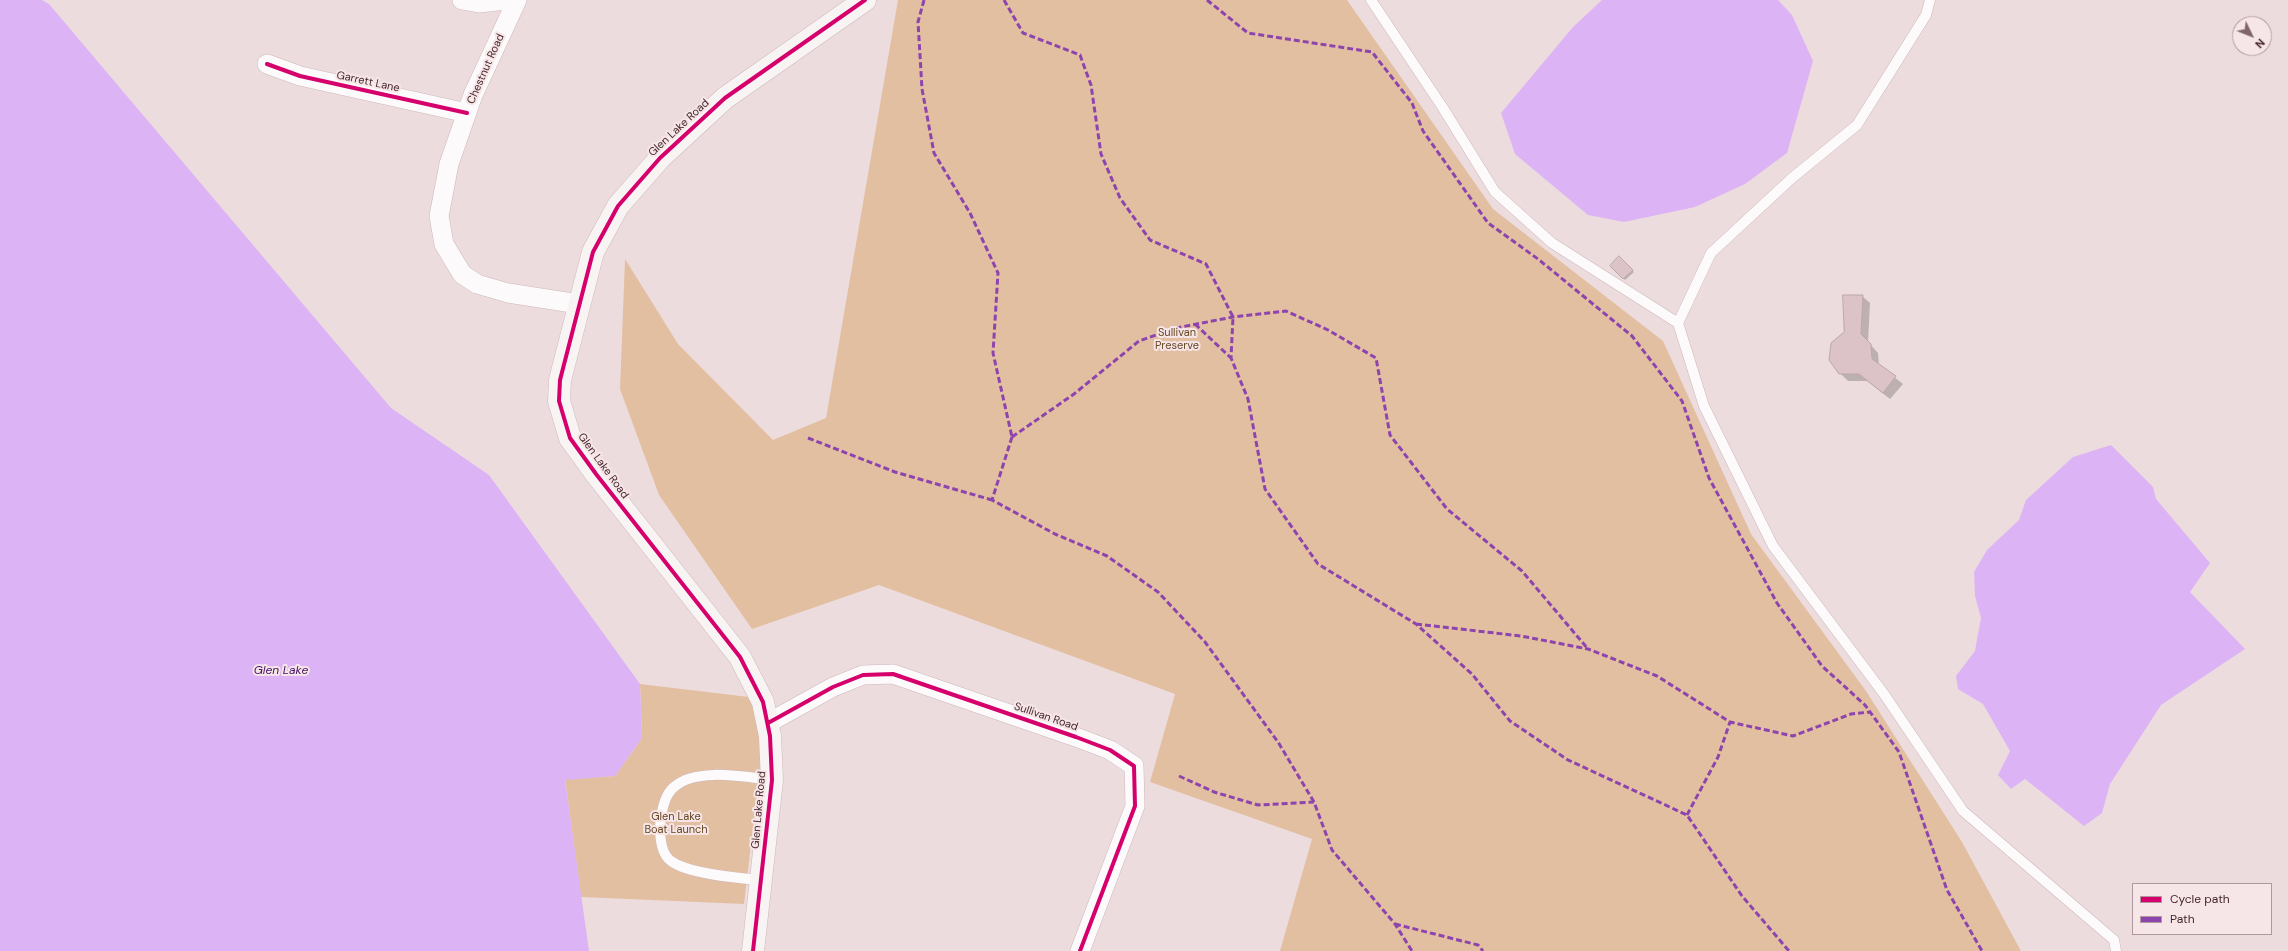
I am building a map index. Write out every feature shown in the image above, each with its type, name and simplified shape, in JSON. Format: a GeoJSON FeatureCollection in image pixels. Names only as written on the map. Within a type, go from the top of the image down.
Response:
{"type":"FeatureCollection","features":[{"type":"Feature","properties":{"kind":"street"},"geometry":{"type":"LineString","coordinates":[[462,0],[479,3],[507,0]]}},
{"type":"Feature","properties":{"kind":"street","name":"Chestnut Road"},"geometry":{"type":"LineString","coordinates":[[517,0],[473,95],[449,164],[439,216],[444,244],[462,274],[476,284],[508,293],[579,304]]}},
{"type":"Feature","properties":{"kind":"street","name":"Glen Lake Road"},"geometry":{"type":"LineString","coordinates":[[753,951],[772,780],[770,736],[763,702],[740,657],[596,474],[570,438],[559,401],[560,380],[593,252],[618,206],[660,158],[725,98],[865,0]]}},
{"type":"Feature","properties":{"kind":"street","name":"Garrett Lane"},"geometry":{"type":"LineString","coordinates":[[267,64],[300,76],[467,113]]}},
{"type":"Feature","properties":{"kind":"street","name":"Sullivan Road"},"geometry":{"type":"LineString","coordinates":[[768,723],[833,687],[863,675],[893,674],[1076,737],[1110,750],[1134,766],[1134,806],[1080,951]]}},
{"type":"Feature","properties":{"kind":"lane"},"geometry":{"type":"LineString","coordinates":[[1372,0],[1443,108],[1494,192],[1552,242],[1678,323],[1704,406],[1774,546],[1884,694],[1963,811],[2114,940],[2116,951]]}},
{"type":"Feature","properties":{"kind":"lane"},"geometry":{"type":"LineString","coordinates":[[1678,323],[1711,253],[1792,178],[1857,125],[1926,15],[1930,0]]}},
{"type":"Feature","properties":{"kind":"lane"},"geometry":{"type":"LineString","coordinates":[[760,880],[729,877],[686,867],[670,860],[662,847],[660,836],[661,819],[665,802],[674,787],[696,776],[719,774],[772,780]]}},
{"type":"Feature","properties":{"kind":"green space","name":"Sullivan Preserve"},"geometry":{"type":"Polygon","coordinates":[[[898,0],[1347,0],[1493,209],[1663,341],[1751,534],[1866,691],[1962,842],[2021,951],[1280,951],[1312,839],[1150,782],[1175,694],[879,585],[752,629],[659,495],[620,389],[625,259],[678,344],[773,440],[826,418],[898,0]]]}},
{"type":"Feature","properties":{"kind":"green space","name":"Glen Lake Boat Launch"},"geometry":{"type":"Polygon","coordinates":[[[640,684],[749,697],[760,718],[761,759],[744,904],[581,897],[565,779],[615,776],[642,738],[640,684]]]}},
{"type":"Feature","properties":{"kind":"water","name":"Glen Lake"},"geometry":{"type":"Polygon","coordinates":[[[0,0],[42,0],[49,4],[391,408],[489,475],[640,684],[642,738],[615,776],[565,780],[589,951],[0,951],[0,0]]]}},
{"type":"Feature","properties":{"kind":"water"},"geometry":{"type":"Polygon","coordinates":[[[1602,0],[1778,0],[1792,15],[1813,61],[1787,153],[1745,184],[1695,207],[1624,222],[1588,215],[1515,154],[1501,113],[1573,27],[1602,0]]]}},
{"type":"Feature","properties":{"kind":"water"},"geometry":{"type":"Polygon","coordinates":[[[2111,445],[2153,487],[2156,499],[2210,563],[2190,592],[2245,649],[2161,705],[2110,784],[2102,813],[2084,826],[2025,779],[2011,789],[1998,775],[2010,751],[1983,704],[1958,689],[1956,676],[1975,651],[1981,618],[1975,596],[1974,572],[1987,550],[2019,520],[2026,500],[2073,457],[2111,445]]]}},
{"type":"Feature","properties":{"kind":"building"},"geometry":{"type":"Polygon","coordinates":[[[1619,256],[1633,270],[1623,279],[1610,266],[1619,256]]]}},
{"type":"Feature","properties":{"kind":"building"},"geometry":{"type":"Polygon","coordinates":[[[1843,295],[1863,295],[1861,334],[1871,344],[1872,359],[1896,376],[1883,393],[1859,374],[1839,374],[1829,360],[1831,343],[1844,332],[1843,295]]]}},
{"type":"Feature","properties":{"kind":"marked path"},"geometry":{"type":"LineString","coordinates":[[924,0],[918,22],[922,89],[934,153],[970,213],[998,273],[993,353],[1012,437]]}},
{"type":"Feature","properties":{"kind":"marked path"},"geometry":{"type":"LineString","coordinates":[[1004,0],[1023,33],[1080,55],[1091,85],[1101,154],[1120,198],[1150,240],[1206,264],[1233,317],[1231,358],[1248,399],[1265,489],[1318,564],[1416,624],[1472,674],[1510,721],[1568,760],[1687,815],[1742,896],[1789,951]]}},
{"type":"Feature","properties":{"kind":"marked path"},"geometry":{"type":"LineString","coordinates":[[1207,0],[1248,33],[1372,52],[1412,103],[1423,131],[1488,223],[1538,259],[1632,336],[1682,401],[1709,478],[1777,603],[1822,666],[1865,705],[1899,752],[1947,890],[1982,951]]}},
{"type":"Feature","properties":{"kind":"marked path"},"geometry":{"type":"LineString","coordinates":[[1012,437],[1074,394],[1139,341],[1176,328],[1233,317],[1286,311],[1328,330],[1376,358],[1390,435],[1447,509],[1522,571],[1588,649]]}},
{"type":"Feature","properties":{"kind":"marked path"},"geometry":{"type":"LineString","coordinates":[[1195,324],[1231,358]]}},
{"type":"Feature","properties":{"kind":"marked path"},"geometry":{"type":"LineString","coordinates":[[1012,437],[992,500],[1055,534],[1107,556],[1158,592],[1205,642],[1278,742],[1314,802],[1332,850],[1395,924],[1412,951]]}},
{"type":"Feature","properties":{"kind":"marked path"},"geometry":{"type":"LineString","coordinates":[[808,438],[895,472],[992,500]]}},
{"type":"Feature","properties":{"kind":"marked path"},"geometry":{"type":"LineString","coordinates":[[1416,624],[1521,636],[1588,649],[1657,676],[1730,722],[1793,736],[1851,714],[1870,712]]}},
{"type":"Feature","properties":{"kind":"marked path"},"geometry":{"type":"LineString","coordinates":[[1687,815],[1718,757],[1730,722]]}},
{"type":"Feature","properties":{"kind":"marked path"},"geometry":{"type":"LineString","coordinates":[[1179,776],[1214,792],[1258,805],[1314,802]]}},
{"type":"Feature","properties":{"kind":"marked path"},"geometry":{"type":"LineString","coordinates":[[1395,924],[1478,945],[1483,951]]}},
{"type":"Feature","properties":{"kind":"cycle path"},"geometry":{"type":"LineString","coordinates":[[753,951],[772,780],[770,736],[763,702],[740,657],[596,474],[570,438],[559,401],[560,380],[593,252],[618,206],[660,158],[725,98],[865,0]]}},
{"type":"Feature","properties":{"kind":"cycle path"},"geometry":{"type":"LineString","coordinates":[[267,64],[300,76],[467,113]]}},
{"type":"Feature","properties":{"kind":"cycle path"},"geometry":{"type":"LineString","coordinates":[[768,723],[833,687],[863,675],[893,674],[1076,737],[1110,750],[1134,766],[1135,806],[1080,951]]}}]}
